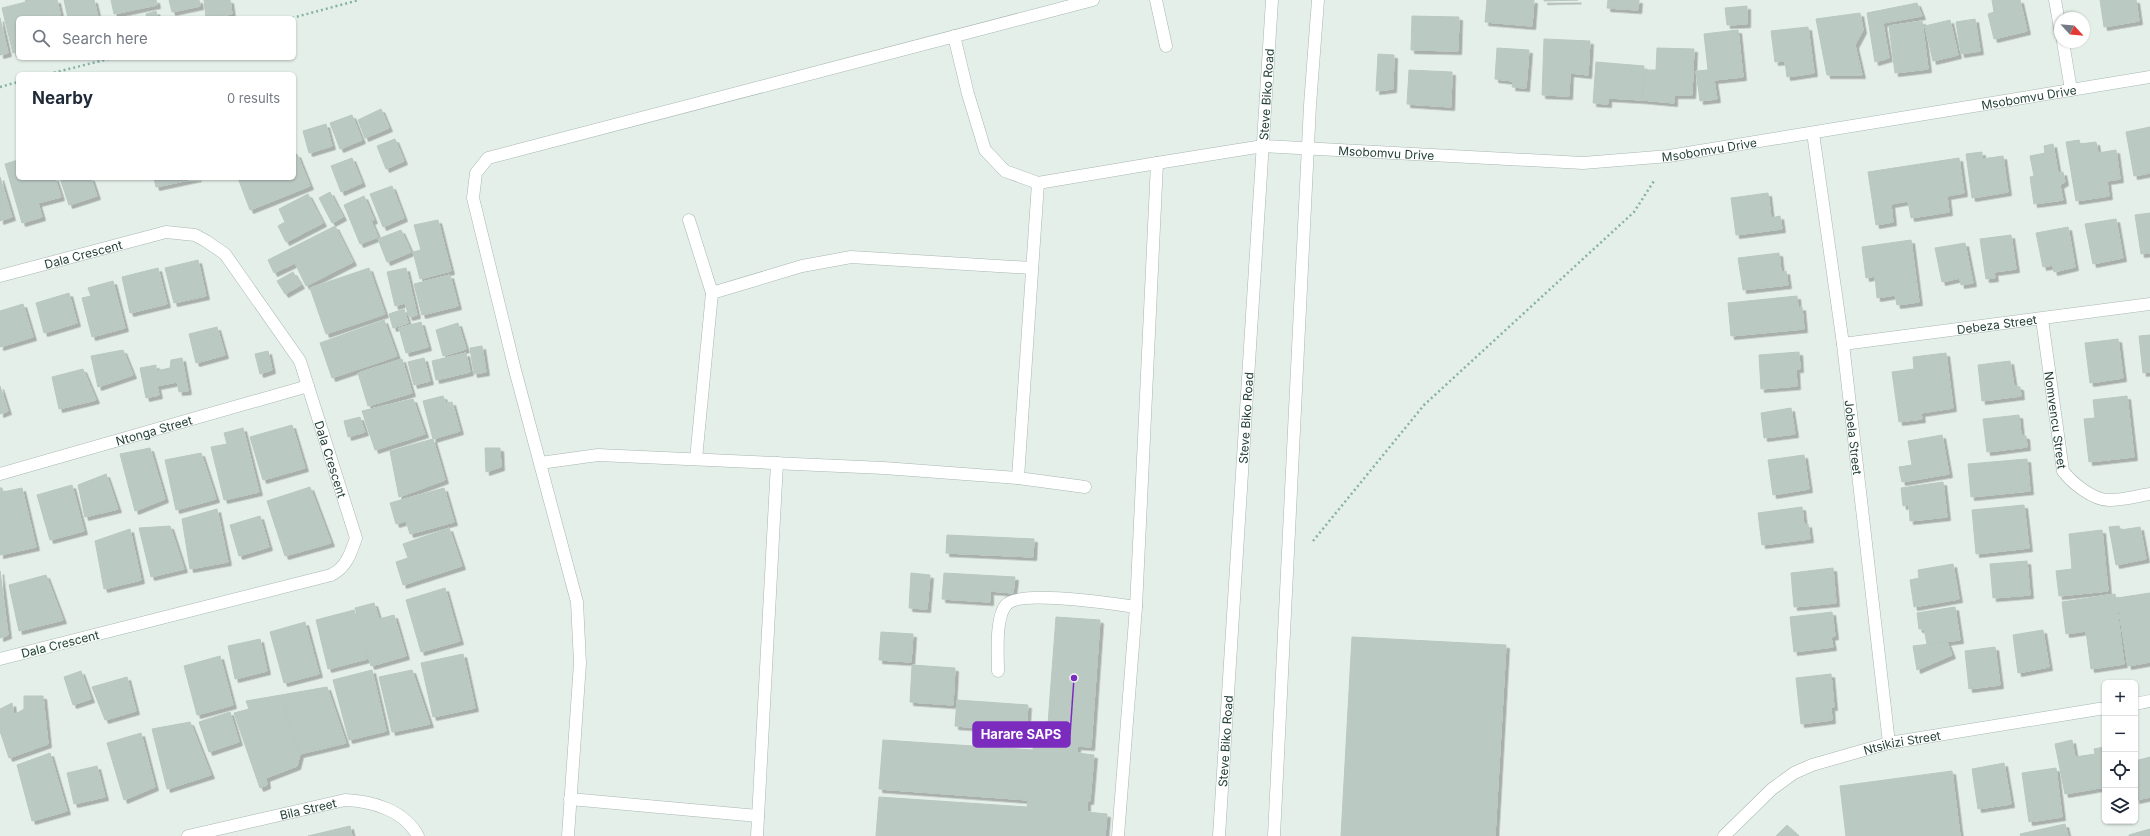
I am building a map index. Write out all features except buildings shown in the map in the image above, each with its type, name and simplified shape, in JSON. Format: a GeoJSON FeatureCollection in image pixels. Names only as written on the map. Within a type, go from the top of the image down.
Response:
{"type":"FeatureCollection","features":[{"type":"Feature","properties":{"kind":"street"},"geometry":{"type":"LineString","coordinates":[[568,836],[580,663],[576,602],[473,198],[476,173],[488,158],[1092,0]]}},
{"type":"Feature","properties":{"kind":"street"},"geometry":{"type":"LineString","coordinates":[[1156,0],[1166,46]]}},
{"type":"Feature","properties":{"kind":"street","name":"Steve Biko Road"},"geometry":{"type":"LineString","coordinates":[[1219,836],[1272,0]]}},
{"type":"Feature","properties":{"kind":"street"},"geometry":{"type":"LineString","coordinates":[[1274,836],[1308,149],[1318,0]]}},
{"type":"Feature","properties":{"kind":"street"},"geometry":{"type":"LineString","coordinates":[[2055,0],[2057,12]]}},
{"type":"Feature","properties":{"kind":"street"},"geometry":{"type":"LineString","coordinates":[[954,36],[968,94],[985,150],[1005,172],[1038,183],[1018,478]]}},
{"type":"Feature","properties":{"kind":"street"},"geometry":{"type":"LineString","coordinates":[[2063,48],[2071,90]]}},
{"type":"Feature","properties":{"kind":"street","name":"Msobomvu Drive"},"geometry":{"type":"LineString","coordinates":[[1038,183],[1263,146],[1583,163],[1669,156],[2150,77]]}},
{"type":"Feature","properties":{"kind":"street","name":"Jobela Street"},"geometry":{"type":"LineString","coordinates":[[1813,133],[1843,344],[1889,742]]}},
{"type":"Feature","properties":{"kind":"street"},"geometry":{"type":"LineString","coordinates":[[1118,836],[1136,607],[1157,163]]}},
{"type":"Feature","properties":{"kind":"street"},"geometry":{"type":"LineString","coordinates":[[689,220],[712,292],[696,459]]}},
{"type":"Feature","properties":{"kind":"street","name":"Dala Crescent"},"geometry":{"type":"LineString","coordinates":[[0,276],[166,232],[195,236],[206,240],[225,254],[300,362],[356,532],[356,538],[350,554],[336,572],[0,659]]}},
{"type":"Feature","properties":{"kind":"street"},"geometry":{"type":"LineString","coordinates":[[712,292],[802,266],[851,258],[1032,268]]}},
{"type":"Feature","properties":{"kind":"street","name":"Debeza Street"},"geometry":{"type":"LineString","coordinates":[[1843,344],[2150,304]]}},
{"type":"Feature","properties":{"kind":"street","name":"Nomvencu Street"},"geometry":{"type":"LineString","coordinates":[[2042,319],[2063,471],[2077,486],[2089,494],[2108,501],[2150,494]]}},
{"type":"Feature","properties":{"kind":"street","name":"Ntonga Street"},"geometry":{"type":"LineString","coordinates":[[0,474],[308,386]]}},
{"type":"Feature","properties":{"kind":"street"},"geometry":{"type":"LineString","coordinates":[[540,463],[598,455],[696,459],[884,468],[1018,478],[1085,487]]}},
{"type":"Feature","properties":{"kind":"street"},"geometry":{"type":"LineString","coordinates":[[757,836],[777,463]]}},
{"type":"Feature","properties":{"kind":"street"},"geometry":{"type":"LineString","coordinates":[[998,671],[1001,615],[1007,604],[1017,599],[1035,597],[1136,607]]}},
{"type":"Feature","properties":{"kind":"street"},"geometry":{"type":"LineString","coordinates":[[2138,703],[2150,701]]}},
{"type":"Feature","properties":{"kind":"street","name":"Ntsikizi Street"},"geometry":{"type":"LineString","coordinates":[[1724,836],[1772,788],[1794,773],[1812,765],[1889,742],[2102,708]]}},
{"type":"Feature","properties":{"kind":"street","name":"Bila Street"},"geometry":{"type":"LineString","coordinates":[[188,836],[345,800],[363,801],[385,807],[401,816],[418,836]]}},
{"type":"Feature","properties":{"kind":"street"},"geometry":{"type":"LineString","coordinates":[[570,800],[758,816]]}},
{"type":"Feature","properties":{"kind":"path"},"geometry":{"type":"LineString","coordinates":[[296,17],[358,0]]}},
{"type":"Feature","properties":{"kind":"path"},"geometry":{"type":"LineString","coordinates":[[57,72],[104,60]]}},
{"type":"Feature","properties":{"kind":"path"},"geometry":{"type":"LineString","coordinates":[[0,86],[16,82]]}},
{"type":"Feature","properties":{"kind":"path"},"geometry":{"type":"LineString","coordinates":[[1313,541],[1424,405],[1634,212],[1669,156]]}},
{"type":"Feature","properties":{"kind":"place","name":"Harare SAPS"},"geometry":{"type":"Point","coordinates":[1074,678]}}]}
